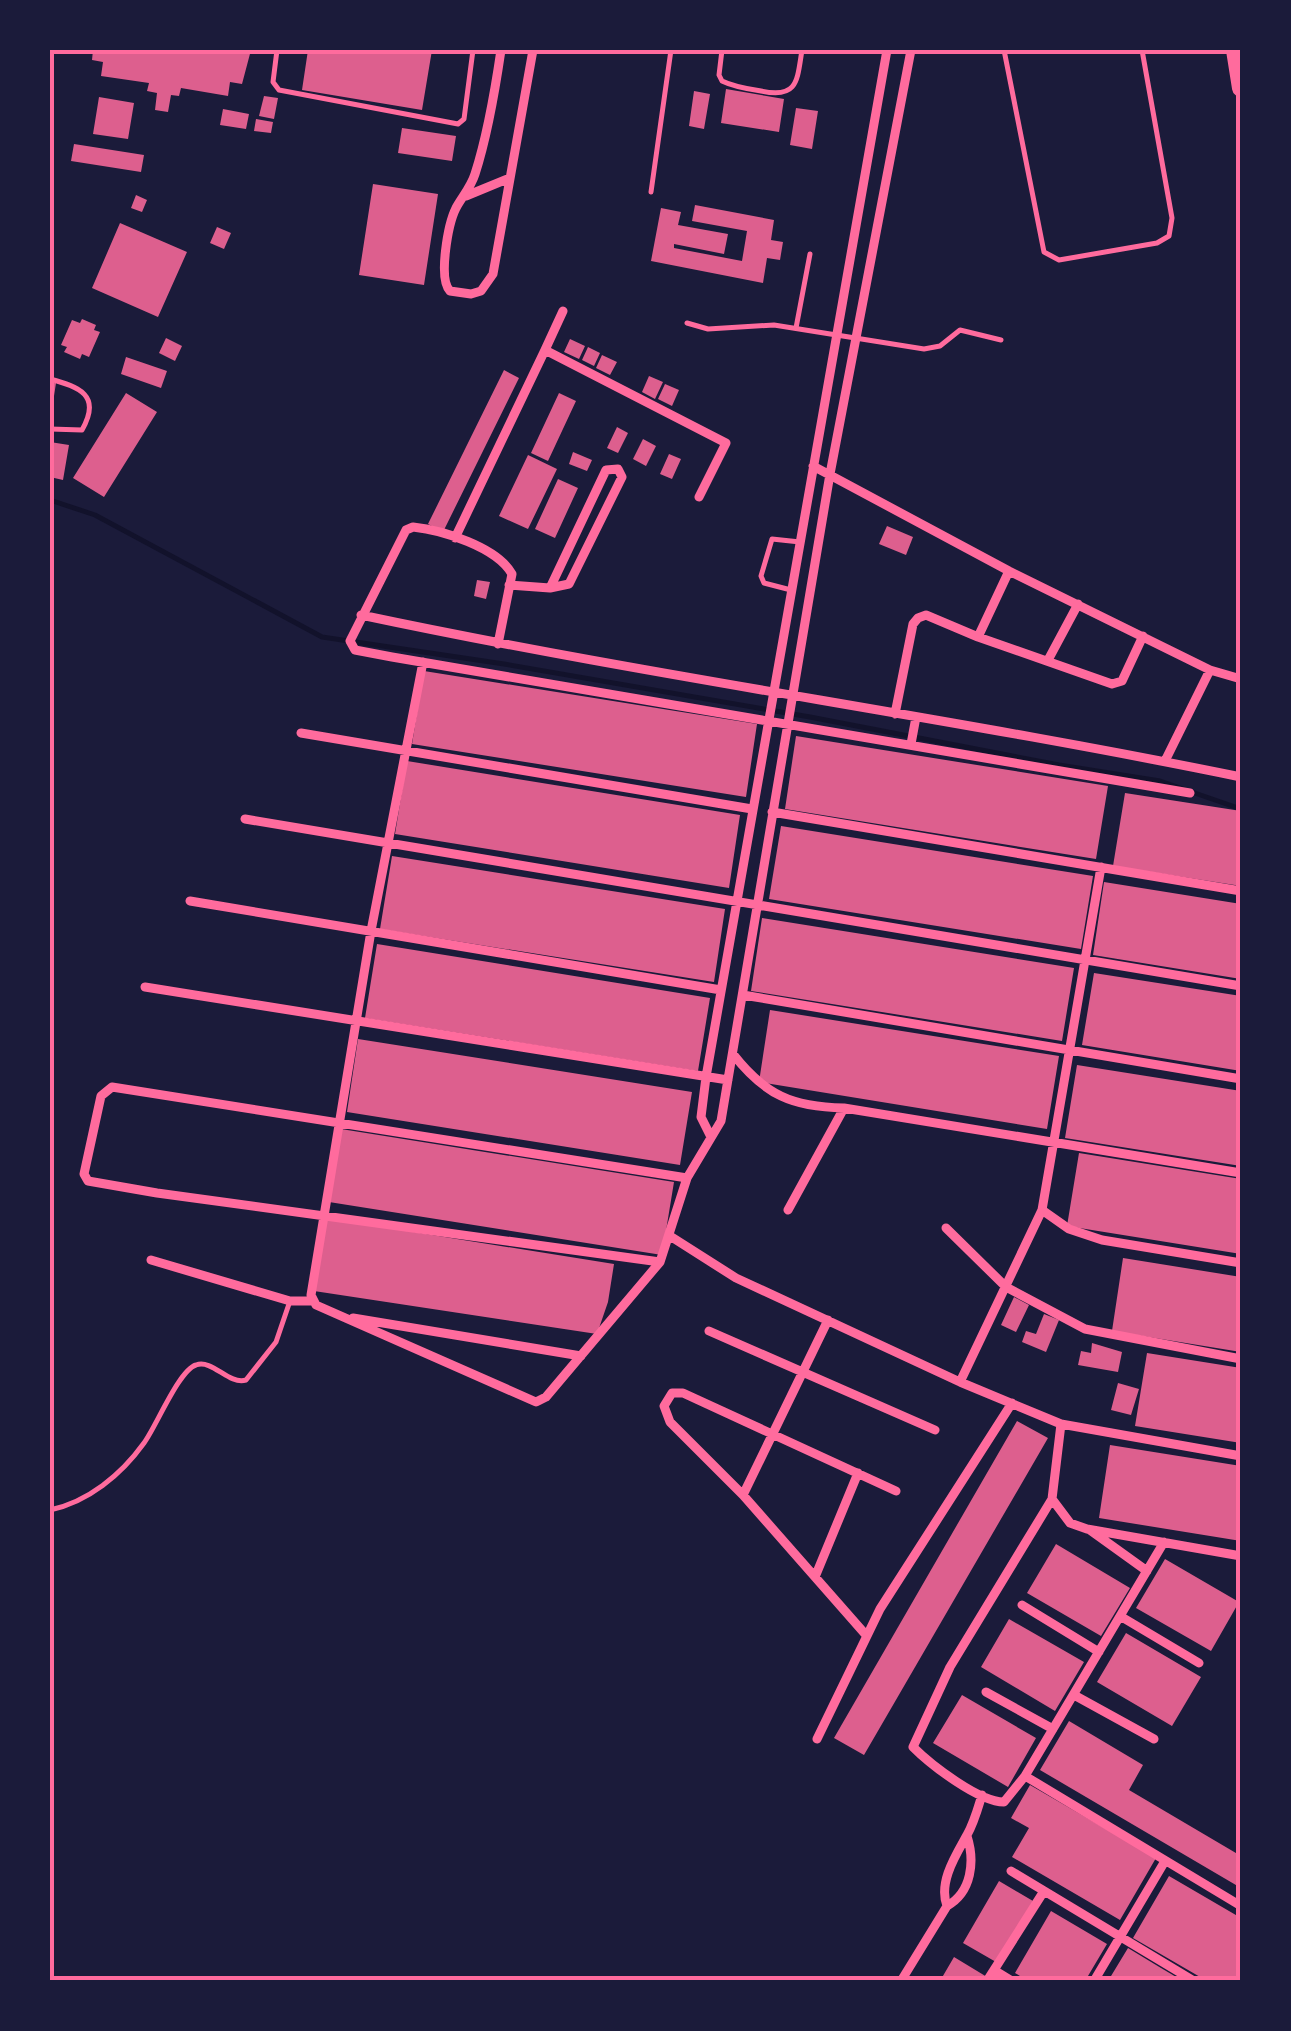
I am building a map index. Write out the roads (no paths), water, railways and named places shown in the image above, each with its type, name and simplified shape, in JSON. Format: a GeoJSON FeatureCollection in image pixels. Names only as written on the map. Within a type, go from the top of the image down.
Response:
{"type":"FeatureCollection","features":[{"type":"Feature","properties":{"kind":"highway"},"geometry":{"type":"LineString","coordinates":[[1235,50],[1241,88]]}},
{"type":"Feature","properties":{"kind":"street"},"geometry":{"type":"LineString","coordinates":[[501,50],[474,177],[454,210],[443,280],[450,292],[481,291],[493,274],[532,50]]}},
{"type":"Feature","properties":{"kind":"street"},"geometry":{"type":"LineString","coordinates":[[711,1137],[701,1118],[706,1077],[887,50]]}},
{"type":"Feature","properties":{"kind":"street"},"geometry":{"type":"LineString","coordinates":[[151,1260],[290,1302],[312,1300],[536,1402],[546,1397],[660,1262],[687,1178],[722,1121],[830,474],[911,50]]}},
{"type":"Feature","properties":{"kind":"street"},"geometry":{"type":"LineString","coordinates":[[465,197],[510,178]]}},
{"type":"Feature","properties":{"kind":"street"},"geometry":{"type":"LineString","coordinates":[[454,538],[563,311]]}},
{"type":"Feature","properties":{"kind":"street"},"geometry":{"type":"LineString","coordinates":[[546,350],[726,444],[699,498]]}},
{"type":"Feature","properties":{"kind":"street"},"geometry":{"type":"LineString","coordinates":[[814,466],[1009,571],[1210,670],[1241,679]]}},
{"type":"Feature","properties":{"kind":"street"},"geometry":{"type":"LineString","coordinates":[[509,585],[550,588],[569,584],[616,493],[622,477],[618,470],[606,470],[550,588]]}},
{"type":"Feature","properties":{"kind":"street"},"geometry":{"type":"LineString","coordinates":[[498,644],[512,574],[502,559],[488,550],[424,528],[409,528],[350,642],[354,650],[912,740],[1190,793]]}},
{"type":"Feature","properties":{"kind":"street"},"geometry":{"type":"LineString","coordinates":[[978,637],[1009,571]]}},
{"type":"Feature","properties":{"kind":"street"},"geometry":{"type":"LineString","coordinates":[[1048,660],[1078,604]]}},
{"type":"Feature","properties":{"kind":"street"},"geometry":{"type":"LineString","coordinates":[[895,714],[913,624],[926,614],[978,637],[1118,684],[1143,636]]}},
{"type":"Feature","properties":{"kind":"street"},"geometry":{"type":"LineString","coordinates":[[361,615],[772,695],[1241,776]]}},
{"type":"Feature","properties":{"kind":"street"},"geometry":{"type":"LineString","coordinates":[[312,1300],[371,931],[423,662]]}},
{"type":"Feature","properties":{"kind":"street"},"geometry":{"type":"LineString","coordinates":[[1165,761],[1210,670]]}},
{"type":"Feature","properties":{"kind":"street"},"geometry":{"type":"LineString","coordinates":[[912,740],[916,721]]}},
{"type":"Feature","properties":{"kind":"street"},"geometry":{"type":"LineString","coordinates":[[301,733],[752,810]]}},
{"type":"Feature","properties":{"kind":"street"},"geometry":{"type":"LineString","coordinates":[[772,812],[1241,890]]}},
{"type":"Feature","properties":{"kind":"street"},"geometry":{"type":"LineString","coordinates":[[246,819],[1241,986]]}},
{"type":"Feature","properties":{"kind":"street"},"geometry":{"type":"LineString","coordinates":[[960,1382],[1042,1210],[1101,867]]}},
{"type":"Feature","properties":{"kind":"street"},"geometry":{"type":"LineString","coordinates":[[190,901],[721,990]]}},
{"type":"Feature","properties":{"kind":"street"},"geometry":{"type":"LineString","coordinates":[[145,987],[728,1080]]}},
{"type":"Feature","properties":{"kind":"street"},"geometry":{"type":"LineString","coordinates":[[743,996],[1241,1078]]}},
{"type":"Feature","properties":{"kind":"street"},"geometry":{"type":"LineString","coordinates":[[733,1054],[756,1083],[808,1107],[844,1108],[1056,1140],[1241,1173]]}},
{"type":"Feature","properties":{"kind":"street"},"geometry":{"type":"LineString","coordinates":[[660,1262],[157,1193],[84,1178],[101,1096],[112,1087],[687,1178]]}},
{"type":"Feature","properties":{"kind":"street"},"geometry":{"type":"LineString","coordinates":[[788,1210],[844,1108]]}},
{"type":"Feature","properties":{"kind":"street"},"geometry":{"type":"LineString","coordinates":[[1042,1210],[1069,1229],[1102,1240],[1241,1264]]}},
{"type":"Feature","properties":{"kind":"street"},"geometry":{"type":"LineString","coordinates":[[946,1228],[1006,1288],[1085,1329],[1241,1359]]}},
{"type":"Feature","properties":{"kind":"street"},"geometry":{"type":"LineString","coordinates":[[670,1236],[736,1278],[960,1382],[1061,1424],[1241,1456]]}},
{"type":"Feature","properties":{"kind":"street"},"geometry":{"type":"LineString","coordinates":[[340,1316],[581,1356]]}},
{"type":"Feature","properties":{"kind":"street"},"geometry":{"type":"LineString","coordinates":[[743,1495],[828,1320]]}},
{"type":"Feature","properties":{"kind":"street"},"geometry":{"type":"LineString","coordinates":[[710,1331],[934,1430]]}},
{"type":"Feature","properties":{"kind":"street"},"geometry":{"type":"LineString","coordinates":[[866,1635],[743,1495],[670,1422],[664,1412],[665,1402],[672,1393],[684,1393],[896,1491]]}},
{"type":"Feature","properties":{"kind":"street"},"geometry":{"type":"LineString","coordinates":[[817,1739],[866,1635],[1012,1403]]}},
{"type":"Feature","properties":{"kind":"street"},"geometry":{"type":"LineString","coordinates":[[1061,1424],[1052,1499],[950,1667],[913,1747],[982,1795],[994,1802],[1004,1802],[1026,1776],[1164,1542]]}},
{"type":"Feature","properties":{"kind":"street"},"geometry":{"type":"LineString","coordinates":[[815,1577],[858,1473]]}},
{"type":"Feature","properties":{"kind":"street"},"geometry":{"type":"LineString","coordinates":[[1052,1499],[1070,1523],[1087,1529],[1241,1556]]}},
{"type":"Feature","properties":{"kind":"street"},"geometry":{"type":"LineString","coordinates":[[1087,1529],[1147,1571]]}},
{"type":"Feature","properties":{"kind":"street"},"geometry":{"type":"LineString","coordinates":[[1022,1605],[1099,1652]]}},
{"type":"Feature","properties":{"kind":"street"},"geometry":{"type":"LineString","coordinates":[[1120,1616],[1199,1664]]}},
{"type":"Feature","properties":{"kind":"street"},"geometry":{"type":"LineString","coordinates":[[986,1692],[1053,1729]]}},
{"type":"Feature","properties":{"kind":"street"},"geometry":{"type":"LineString","coordinates":[[1074,1695],[1154,1739]]}},
{"type":"Feature","properties":{"kind":"street"},"geometry":{"type":"LineString","coordinates":[[1026,1776],[1241,1906]]}},
{"type":"Feature","properties":{"kind":"street"},"geometry":{"type":"LineString","coordinates":[[948,1906],[944,1896],[956,1850],[967,1836],[982,1795]]}},
{"type":"Feature","properties":{"kind":"street"},"geometry":{"type":"LineString","coordinates":[[901,1981],[948,1906],[964,1891],[972,1864],[967,1836]]}},
{"type":"Feature","properties":{"kind":"street"},"geometry":{"type":"LineString","coordinates":[[1094,1981],[1165,1861]]}},
{"type":"Feature","properties":{"kind":"street"},"geometry":{"type":"LineString","coordinates":[[1011,1871],[1194,1981]]}},
{"type":"Feature","properties":{"kind":"street"},"geometry":{"type":"LineString","coordinates":[[988,1981],[1044,1891]]}},
{"type":"Feature","properties":{"kind":"street"},"geometry":{"type":"LineString","coordinates":[[994,1970],[1012,1981]]}},
{"type":"Feature","properties":{"kind":"lane"},"geometry":{"type":"LineString","coordinates":[[277,50],[273,82],[279,90],[458,124],[464,118],[473,50]]}},
{"type":"Feature","properties":{"kind":"lane"},"geometry":{"type":"LineString","coordinates":[[651,192],[672,50]]}},
{"type":"Feature","properties":{"kind":"lane"},"geometry":{"type":"LineString","coordinates":[[722,50],[718,75],[722,81],[778,95],[794,86],[802,50]]}},
{"type":"Feature","properties":{"kind":"lane"},"geometry":{"type":"LineString","coordinates":[[1004,50],[1044,252],[1059,260],[1157,242],[1169,236],[1172,218],[1142,50]]}},
{"type":"Feature","properties":{"kind":"lane"},"geometry":{"type":"LineString","coordinates":[[796,328],[810,254]]}},
{"type":"Feature","properties":{"kind":"lane"},"geometry":{"type":"LineString","coordinates":[[687,323],[708,329],[743,325],[796,328],[934,349],[955,332],[969,330],[1001,340]]}},
{"type":"Feature","properties":{"kind":"lane"},"geometry":{"type":"LineString","coordinates":[[50,379],[74,385],[89,400],[82,430],[50,429]]}},
{"type":"Feature","properties":{"kind":"lane"},"geometry":{"type":"LineString","coordinates":[[791,590],[764,583],[761,576],[769,541],[776,538],[800,542]]}},
{"type":"Feature","properties":{"kind":"lane"},"geometry":{"type":"LineString","coordinates":[[50,1510],[80,1502],[142,1446],[193,1365],[204,1364],[233,1380],[246,1380],[281,1334],[290,1302]]}},
{"type":"Feature","properties":{"kind":"waterway"},"geometry":{"type":"LineString","coordinates":[[50,500],[95,515],[322,637],[504,664],[1160,781],[1241,809]]}}]}
